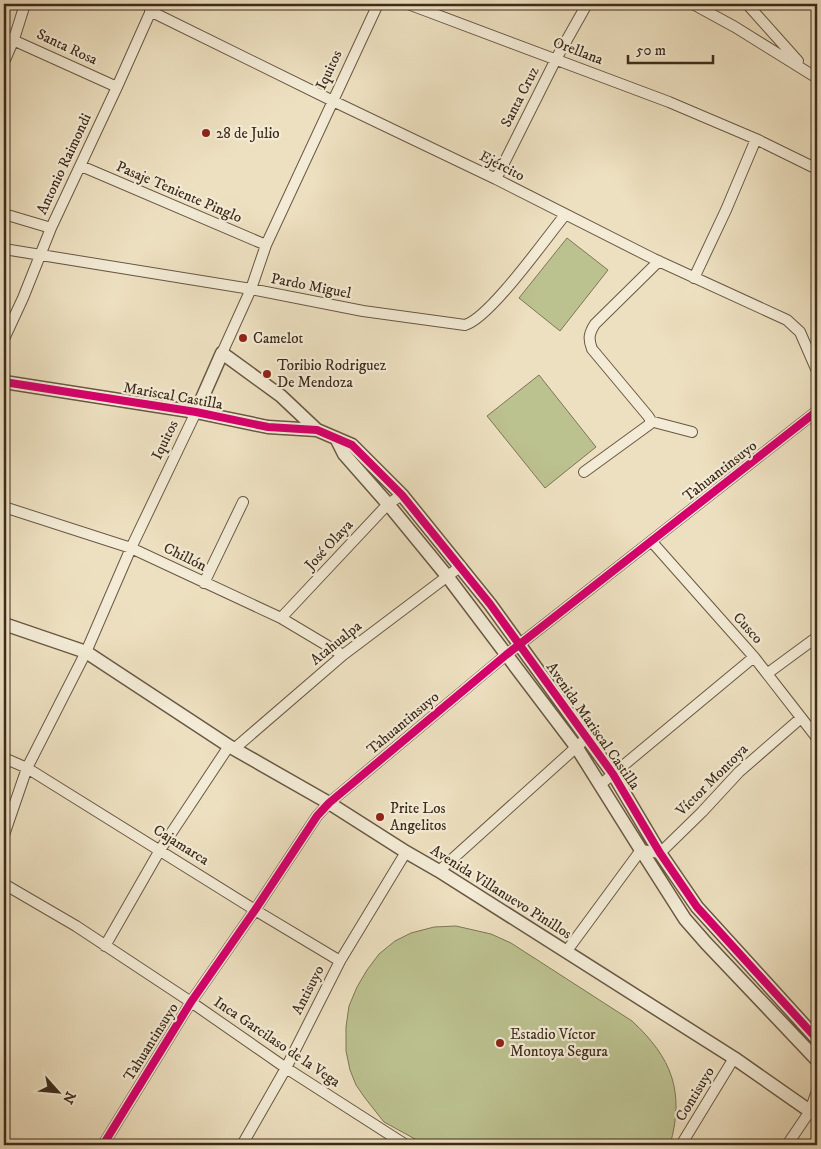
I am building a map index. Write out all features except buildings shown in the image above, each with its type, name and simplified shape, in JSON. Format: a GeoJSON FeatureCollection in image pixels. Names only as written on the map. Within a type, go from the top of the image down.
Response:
{"type":"FeatureCollection","features":[{"type":"Feature","properties":{"kind":"street"},"geometry":{"type":"LineString","coordinates":[[4,62],[9,38],[25,4]]}},
{"type":"Feature","properties":{"kind":"street","name":"Iquitos"},"geometry":{"type":"LineString","coordinates":[[4,835],[27,768],[86,652],[131,548],[196,412],[251,289],[266,246],[378,4]]}},
{"type":"Feature","properties":{"kind":"street","name":"Orellana"},"geometry":{"type":"LineString","coordinates":[[408,4],[669,102],[756,139],[817,169]]}},
{"type":"Feature","properties":{"kind":"street","name":"Santa Cruz"},"geometry":{"type":"LineString","coordinates":[[496,179],[556,59],[588,4]]}},
{"type":"Feature","properties":{"kind":"street"},"geometry":{"type":"LineString","coordinates":[[694,4],[817,78]]}},
{"type":"Feature","properties":{"kind":"street"},"geometry":{"type":"LineString","coordinates":[[747,4],[808,71]]}},
{"type":"Feature","properties":{"kind":"street","name":"Ejército"},"geometry":{"type":"LineString","coordinates":[[152,7],[333,101],[496,179],[694,278],[792,323],[803,337],[817,371]]}},
{"type":"Feature","properties":{"kind":"street","name":"Antonio Raimondi"},"geometry":{"type":"LineString","coordinates":[[4,339],[23,298],[51,228],[152,7]]}},
{"type":"Feature","properties":{"kind":"street","name":"Santa Rosa"},"geometry":{"type":"LineString","coordinates":[[9,38],[117,87]]}},
{"type":"Feature","properties":{"kind":"street"},"geometry":{"type":"LineString","coordinates":[[694,278],[726,210],[756,139]]}},
{"type":"Feature","properties":{"kind":"street","name":"Pasaje Teniente Pinglo"},"geometry":{"type":"LineString","coordinates":[[80,166],[266,246]]}},
{"type":"Feature","properties":{"kind":"street"},"geometry":{"type":"LineString","coordinates":[[4,214],[51,228]]}},
{"type":"Feature","properties":{"kind":"street","name":"Pardo Miguel"},"geometry":{"type":"LineString","coordinates":[[4,249],[251,289],[362,311],[465,325],[475,320],[499,297],[565,215]]}},
{"type":"Feature","properties":{"kind":"street"},"geometry":{"type":"LineString","coordinates":[[650,422],[648,416],[592,350],[589,334],[596,324],[659,261]]}},
{"type":"Feature","properties":{"kind":"street"},"geometry":{"type":"LineString","coordinates":[[222,353],[281,396],[317,430]]}},
{"type":"Feature","properties":{"kind":"street","name":"Mariscal Castilla"},"geometry":{"type":"LineString","coordinates":[[4,382],[196,412],[268,427],[317,430],[336,438]]}},
{"type":"Feature","properties":{"kind":"street","name":"Tahuantinsuyo"},"geometry":{"type":"LineString","coordinates":[[107,1144],[191,1002],[317,816],[329,803],[506,655],[817,412]]}},
{"type":"Feature","properties":{"kind":"street"},"geometry":{"type":"LineString","coordinates":[[650,422],[692,432]]}},
{"type":"Feature","properties":{"kind":"street"},"geometry":{"type":"LineString","coordinates":[[584,472],[647,427],[650,422]]}},
{"type":"Feature","properties":{"kind":"street","name":"Avenida Mariscal Castilla"},"geometry":{"type":"LineString","coordinates":[[336,438],[352,444],[402,495],[461,566],[614,774],[660,853],[697,907],[817,1039]]}},
{"type":"Feature","properties":{"kind":"street","name":"Avenida Mariscal Castilla"},"geometry":{"type":"LineString","coordinates":[[336,438],[344,454],[447,576],[577,748],[685,919],[817,1060]]}},
{"type":"Feature","properties":{"kind":"street","name":"José Olaya"},"geometry":{"type":"LineString","coordinates":[[281,618],[388,504],[402,495]]}},
{"type":"Feature","properties":{"kind":"street"},"geometry":{"type":"LineString","coordinates":[[204,583],[243,502]]}},
{"type":"Feature","properties":{"kind":"street","name":"Chillón"},"geometry":{"type":"LineString","coordinates":[[4,508],[131,548],[281,618],[343,655]]}},
{"type":"Feature","properties":{"kind":"street","name":"Cusco"},"geometry":{"type":"LineString","coordinates":[[652,542],[768,673],[817,738]]}},
{"type":"Feature","properties":{"kind":"street","name":"Atahualpa"},"geometry":{"type":"LineString","coordinates":[[105,946],[160,850],[231,748],[343,655],[461,566]]}},
{"type":"Feature","properties":{"kind":"street","name":"Avenida Villanuevo Pinillos"},"geometry":{"type":"LineString","coordinates":[[4,624],[86,652],[231,748],[329,803],[734,1058],[814,1114]]}},
{"type":"Feature","properties":{"kind":"street"},"geometry":{"type":"LineString","coordinates":[[768,673],[817,637]]}},
{"type":"Feature","properties":{"kind":"street"},"geometry":{"type":"LineString","coordinates":[[601,784],[754,657]]}},
{"type":"Feature","properties":{"kind":"street","name":"Víctor Montoya"},"geometry":{"type":"LineString","coordinates":[[660,853],[739,772],[801,718]]}},
{"type":"Feature","properties":{"kind":"street"},"geometry":{"type":"LineString","coordinates":[[439,871],[586,738]]}},
{"type":"Feature","properties":{"kind":"street","name":"Cajamarca"},"geometry":{"type":"LineString","coordinates":[[4,758],[27,768],[340,961]]}},
{"type":"Feature","properties":{"kind":"street"},"geometry":{"type":"LineString","coordinates":[[566,952],[640,850],[660,853]]}},
{"type":"Feature","properties":{"kind":"street","name":"Antisuyo"},"geometry":{"type":"LineString","coordinates":[[242,1145],[286,1068],[340,961],[406,852]]}},
{"type":"Feature","properties":{"kind":"street","name":"Inca Garcilaso de la Vega"},"geometry":{"type":"LineString","coordinates":[[4,884],[76,926],[286,1068],[406,1145]]}},
{"type":"Feature","properties":{"kind":"street","name":"Contisuyo"},"geometry":{"type":"LineString","coordinates":[[681,1145],[734,1058]]}},
{"type":"Feature","properties":{"kind":"street"},"geometry":{"type":"LineString","coordinates":[[787,1145],[814,1114],[817,1091]]}},
{"type":"Feature","properties":{"kind":"green space"},"geometry":{"type":"Polygon","coordinates":[[[567,238],[608,270],[560,331],[519,298],[567,238]]]}},
{"type":"Feature","properties":{"kind":"green space"},"geometry":{"type":"Polygon","coordinates":[[[539,375],[596,447],[545,488],[487,416],[539,375]]]}},
{"type":"Feature","properties":{"kind":"green space","name":"Estadio Víctor Montoya Segura"},"geometry":{"type":"Polygon","coordinates":[[[456,926],[491,934],[511,943],[632,1021],[646,1035],[666,1063],[672,1077],[676,1108],[670,1145],[426,1145],[384,1122],[356,1085],[350,1070],[346,1051],[346,1027],[349,1006],[367,970],[379,954],[395,941],[411,933],[434,927],[456,926]]]}},
{"type":"Feature","properties":{"kind":"cycle path"},"geometry":{"type":"LineString","coordinates":[[4,382],[196,412],[268,427],[317,430],[352,445],[402,495],[490,604],[613,774],[660,853],[697,907],[817,1039]]}},
{"type":"Feature","properties":{"kind":"cycle path"},"geometry":{"type":"LineString","coordinates":[[103,1145],[191,1002],[317,816],[329,803],[506,655],[817,411]]}},
{"type":"Feature","properties":{"kind":"place","name":"28 de Julio"},"geometry":{"type":"Point","coordinates":[206,133]}},
{"type":"Feature","properties":{"kind":"place","name":"Camelot"},"geometry":{"type":"Point","coordinates":[243,338]}},
{"type":"Feature","properties":{"kind":"place","name":"Toribio Rodriguez De Mendoza"},"geometry":{"type":"Point","coordinates":[267,374]}},
{"type":"Feature","properties":{"kind":"place","name":"Prite Los Angelitos"},"geometry":{"type":"Point","coordinates":[380,817]}},
{"type":"Feature","properties":{"kind":"place","name":"Estadio Víctor Montoya Segura"},"geometry":{"type":"Point","coordinates":[500,1043]}}]}
